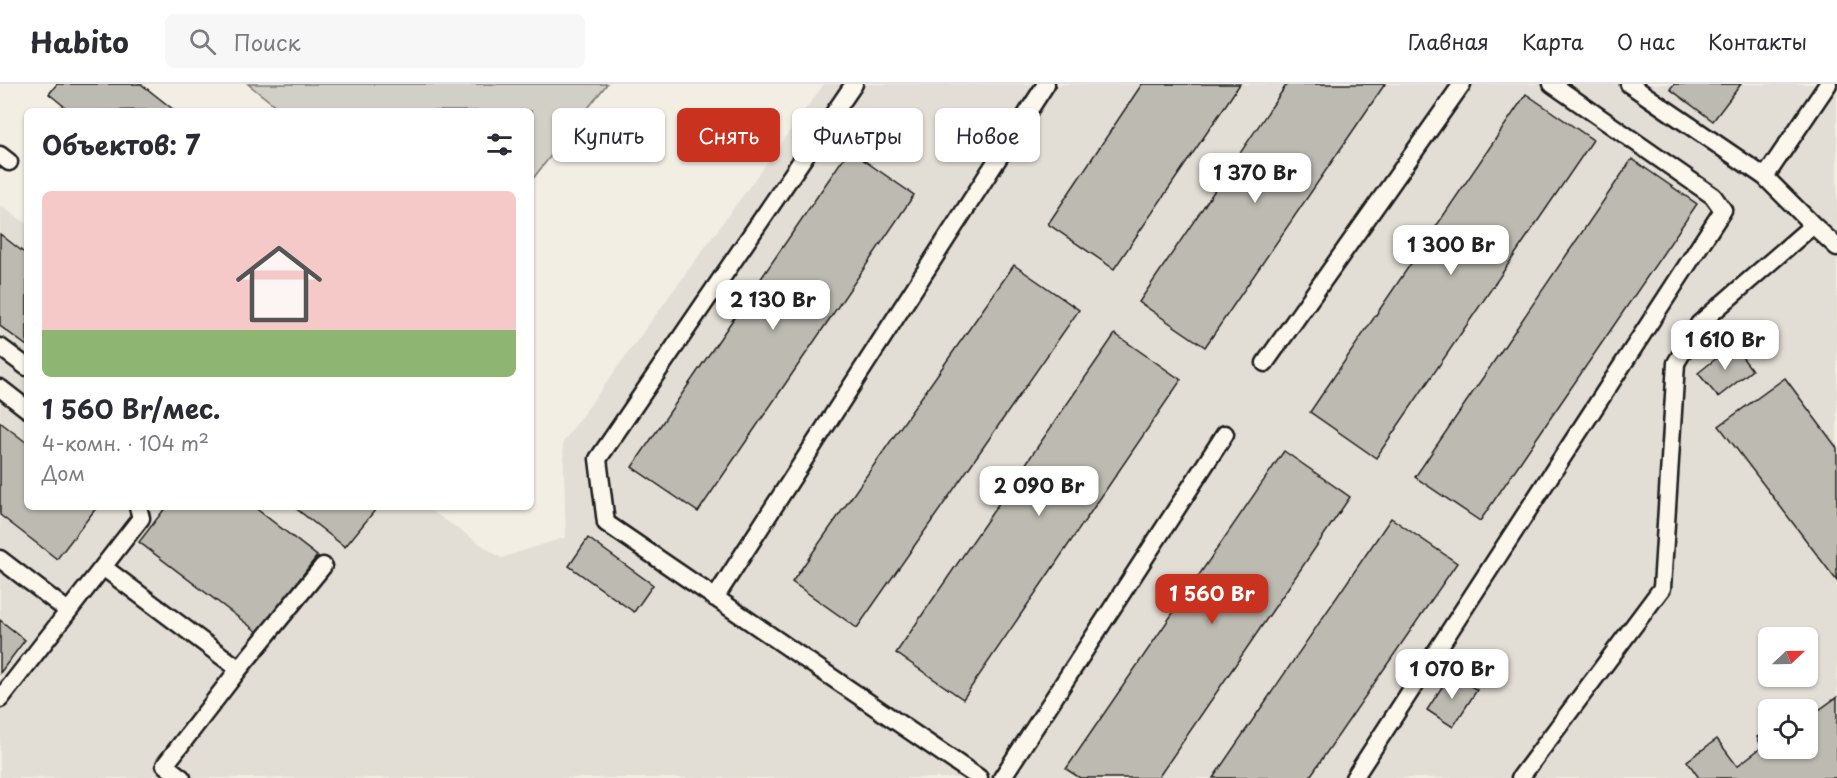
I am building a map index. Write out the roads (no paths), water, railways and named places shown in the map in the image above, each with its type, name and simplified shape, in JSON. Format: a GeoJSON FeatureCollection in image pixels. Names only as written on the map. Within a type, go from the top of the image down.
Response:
{"type":"FeatureCollection","features":[{"type":"Feature","properties":{"kind":"lane"},"geometry":{"type":"LineString","coordinates":[[854,84],[598,459],[606,522],[979,778]]}},
{"type":"Feature","properties":{"kind":"lane"},"geometry":{"type":"LineString","coordinates":[[715,598],[1046,84]]}},
{"type":"Feature","properties":{"kind":"lane"},"geometry":{"type":"LineString","coordinates":[[1265,363],[1462,84]]}},
{"type":"Feature","properties":{"kind":"lane"},"geometry":{"type":"LineString","coordinates":[[1354,778],[1723,210],[1713,196],[1552,84]]}},
{"type":"Feature","properties":{"kind":"lane"},"geometry":{"type":"LineString","coordinates":[[1629,84],[1765,177],[1837,247]]}},
{"type":"Feature","properties":{"kind":"lane"},"geometry":{"type":"LineString","coordinates":[[1765,177],[1828,84]]}},
{"type":"Feature","properties":{"kind":"lane"},"geometry":{"type":"LineString","coordinates":[[1520,778],[1662,588],[1676,363],[1699,324],[1813,225]]}},
{"type":"Feature","properties":{"kind":"lane"},"geometry":{"type":"LineString","coordinates":[[0,347],[24,365]]}},
{"type":"Feature","properties":{"kind":"lane"},"geometry":{"type":"LineString","coordinates":[[0,388],[24,407]]}},
{"type":"Feature","properties":{"kind":"lane"},"geometry":{"type":"LineString","coordinates":[[1002,778],[1225,434]]}},
{"type":"Feature","properties":{"kind":"lane"},"geometry":{"type":"LineString","coordinates":[[0,699],[141,518],[139,510]]}},
{"type":"Feature","properties":{"kind":"lane"},"geometry":{"type":"LineString","coordinates":[[0,560],[68,611]]}},
{"type":"Feature","properties":{"kind":"lane"},"geometry":{"type":"LineString","coordinates":[[182,778],[165,765],[323,566]]}},
{"type":"Feature","properties":{"kind":"lane"},"geometry":{"type":"LineString","coordinates":[[103,567],[239,669]]}}]}
